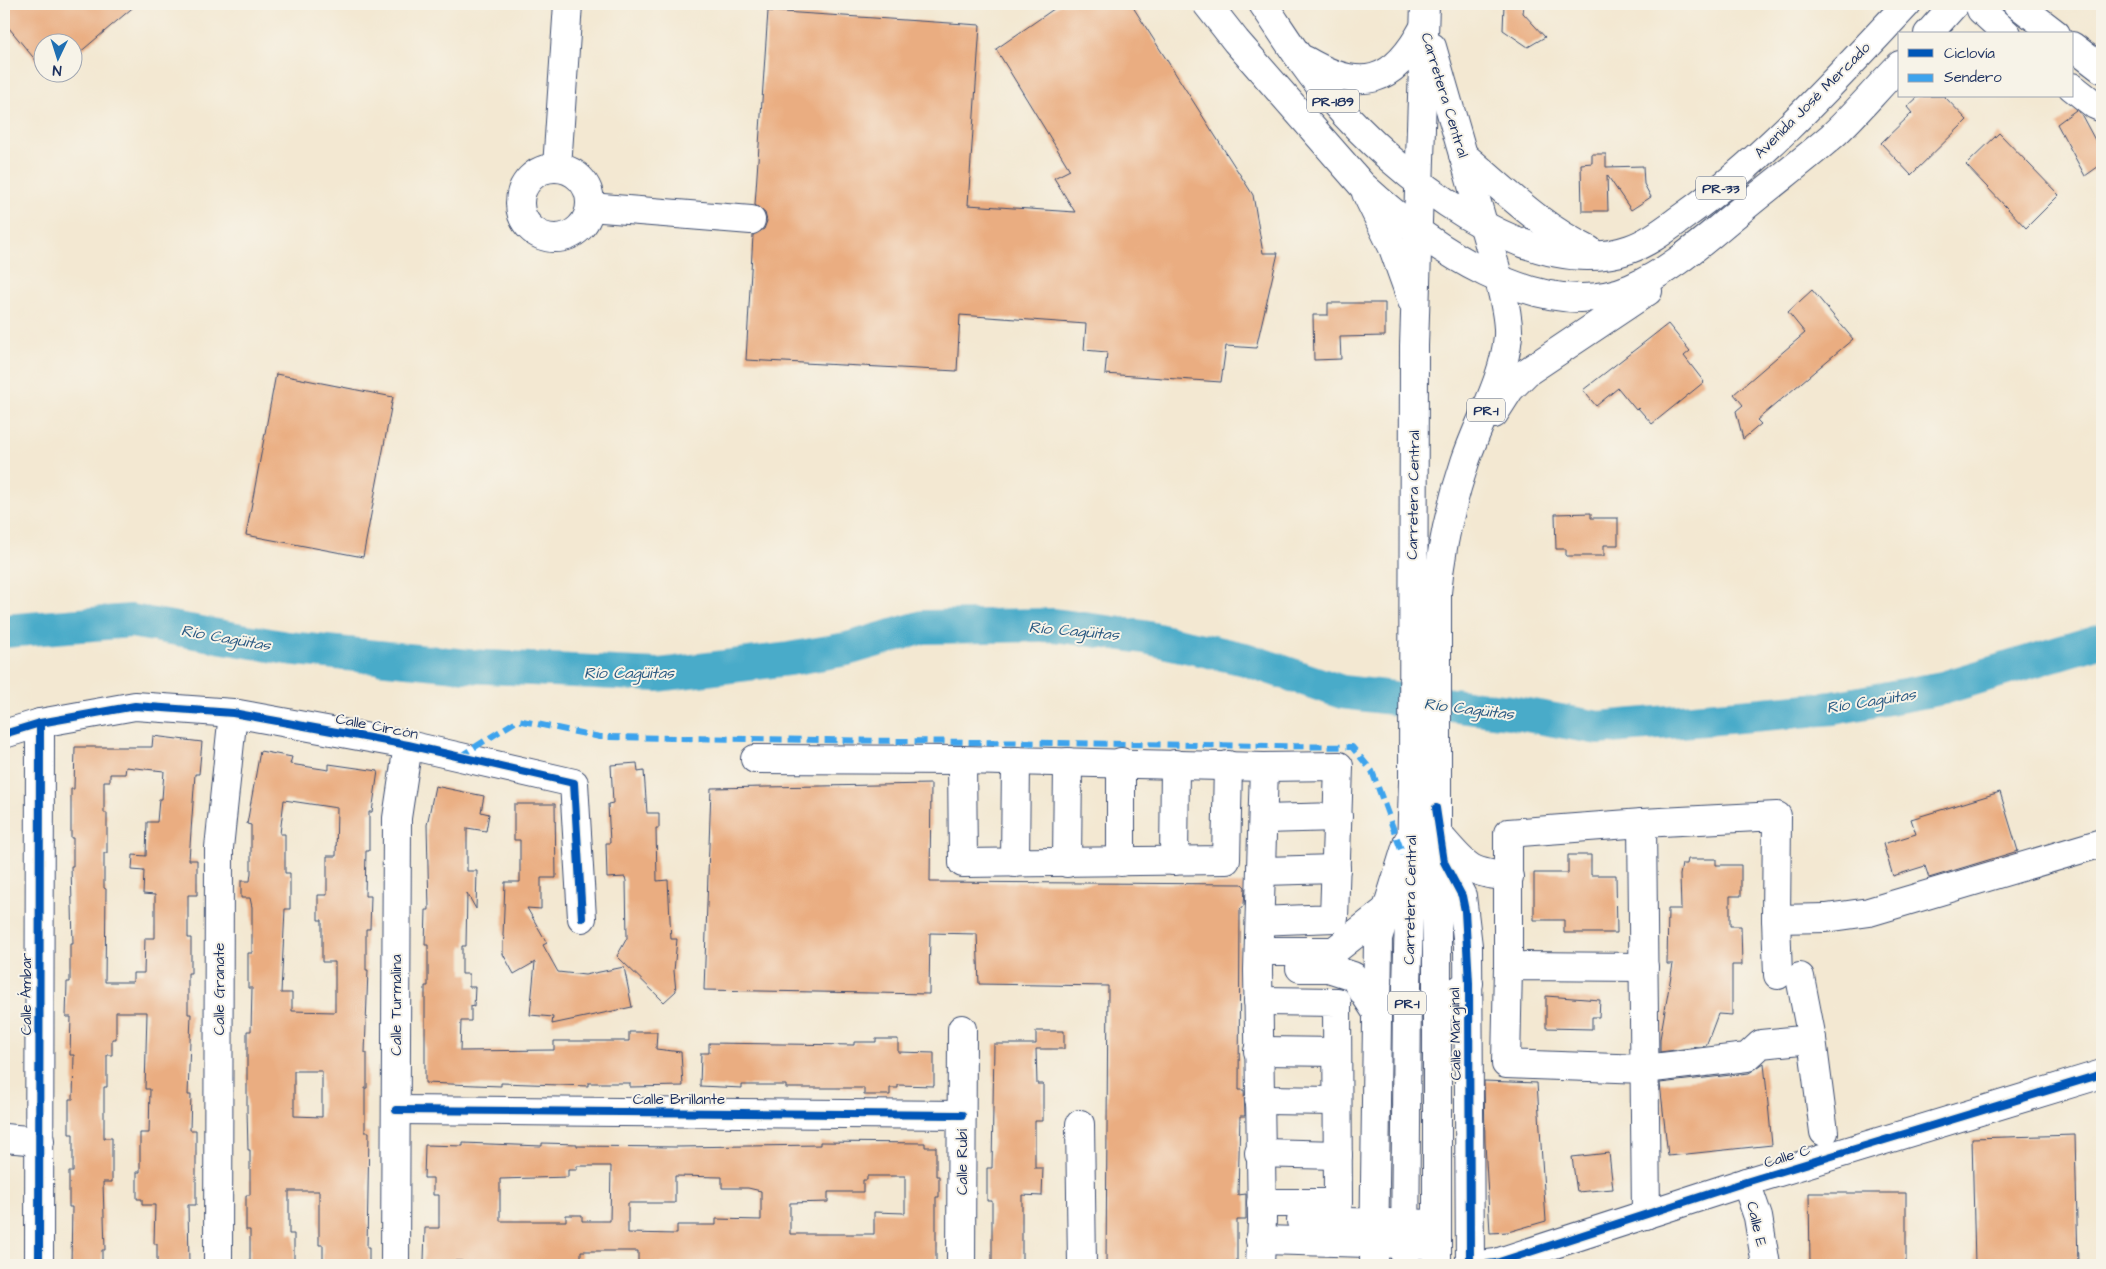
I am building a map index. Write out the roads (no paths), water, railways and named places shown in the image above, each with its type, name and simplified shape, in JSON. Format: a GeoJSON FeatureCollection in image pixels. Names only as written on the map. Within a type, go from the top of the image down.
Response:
{"type":"FeatureCollection","features":[{"type":"Feature","properties":{"kind":"street"},"geometry":{"type":"LineString","coordinates":[[557,167],[568,4]]}},
{"type":"Feature","properties":{"kind":"street","name":"PR-189"},"geometry":{"type":"LineString","coordinates":[[1207,4],[1236,41],[1362,185],[1419,232]]}},
{"type":"Feature","properties":{"kind":"street","name":"PR-189"},"geometry":{"type":"LineString","coordinates":[[1263,4],[1331,100],[1406,173],[1420,183]]}},
{"type":"Feature","properties":{"kind":"street","name":"Avenida José Mercado"},"geometry":{"type":"LineString","coordinates":[[1420,183],[1484,225],[1504,236],[1530,246],[1558,253],[1602,256],[1630,249],[1650,240],[1714,195],[1815,102],[1907,4]]}},
{"type":"Feature","properties":{"kind":"street"},"geometry":{"type":"LineString","coordinates":[[1930,32],[1955,4]]}},
{"type":"Feature","properties":{"kind":"street"},"geometry":{"type":"LineString","coordinates":[[1978,4],[1981,10],[2005,32]]}},
{"type":"Feature","properties":{"kind":"street"},"geometry":{"type":"LineString","coordinates":[[2017,4],[2048,22]]}},
{"type":"Feature","properties":{"kind":"street"},"geometry":{"type":"LineString","coordinates":[[1301,58],[1341,77],[1356,79],[1378,76],[1398,66],[1406,57],[1425,15]]}},
{"type":"Feature","properties":{"kind":"street","name":"Carretera Central"},"geometry":{"type":"LineString","coordinates":[[1425,15],[1507,313],[1506,343],[1488,406],[1466,460],[1441,551],[1425,594]]}},
{"type":"Feature","properties":{"kind":"street","name":"Carretera Central"},"geometry":{"type":"LineString","coordinates":[[1405,1245],[1411,830],[1425,782],[1425,594],[1416,324],[1425,15]]}},
{"type":"Feature","properties":{"kind":"street"},"geometry":{"type":"LineString","coordinates":[[2074,48],[2102,69]]}},
{"type":"Feature","properties":{"kind":"street","name":"PR-33"},"geometry":{"type":"LineString","coordinates":[[1419,232],[1481,271],[1538,292],[1562,296],[1587,296],[1629,289],[1674,264],[1833,135],[1898,67]]}},
{"type":"Feature","properties":{"kind":"street"},"geometry":{"type":"LineString","coordinates":[[2074,90],[2095,106],[2102,108]]}},
{"type":"Feature","properties":{"kind":"street"},"geometry":{"type":"LineString","coordinates":[[1463,155],[1528,213],[1566,240],[1602,256]]}},
{"type":"Feature","properties":{"kind":"street"},"geometry":{"type":"LineString","coordinates":[[557,167],[571,172],[582,180],[589,193],[590,207],[586,219],[579,229],[569,236],[557,239],[544,237],[531,230],[522,218],[519,204],[521,190],[530,177],[542,170],[557,167]]}},
{"type":"Feature","properties":{"kind":"street"},"geometry":{"type":"LineString","coordinates":[[1362,185],[1392,248],[1413,304],[1416,324]]}},
{"type":"Feature","properties":{"kind":"street"},"geometry":{"type":"LineString","coordinates":[[590,207],[750,220]]}},
{"type":"Feature","properties":{"kind":"street"},"geometry":{"type":"LineString","coordinates":[[1466,460],[1510,389],[1527,372],[1661,282],[1674,264]]}},
{"type":"Feature","properties":{"kind":"street","name":"Calle Circón"},"geometry":{"type":"LineString","coordinates":[[4,734],[40,723],[135,706],[233,713],[408,745],[574,784],[582,918]]}},
{"type":"Feature","properties":{"kind":"street","name":"Calle Granate"},"geometry":{"type":"LineString","coordinates":[[218,1265],[220,848],[233,713]]}},
{"type":"Feature","properties":{"kind":"street","name":"Calle Ámbar"},"geometry":{"type":"LineString","coordinates":[[39,1265],[40,723]]}},
{"type":"Feature","properties":{"kind":"street","name":"Calle Turmalina"},"geometry":{"type":"LineString","coordinates":[[395,1265],[397,818],[408,745]]}},
{"type":"Feature","properties":{"kind":"street"},"geometry":{"type":"LineString","coordinates":[[755,760],[962,760],[1121,762],[1264,767],[1339,766],[1334,918],[1260,921]]}},
{"type":"Feature","properties":{"kind":"street"},"geometry":{"type":"LineString","coordinates":[[962,760],[964,863],[1226,860],[1228,765]]}},
{"type":"Feature","properties":{"kind":"street"},"geometry":{"type":"LineString","coordinates":[[1015,863],[1016,761]]}},
{"type":"Feature","properties":{"kind":"street"},"geometry":{"type":"LineString","coordinates":[[1067,863],[1068,762]]}},
{"type":"Feature","properties":{"kind":"street"},"geometry":{"type":"LineString","coordinates":[[1121,762],[1121,862]]}},
{"type":"Feature","properties":{"kind":"street"},"geometry":{"type":"LineString","coordinates":[[1174,861],[1175,764]]}},
{"type":"Feature","properties":{"kind":"street"},"geometry":{"type":"LineString","coordinates":[[1261,1232],[1258,960],[1264,818],[1264,767]]}},
{"type":"Feature","properties":{"kind":"street","name":"Carretera Central"},"geometry":{"type":"LineString","coordinates":[[1425,782],[1436,808],[1437,1245]]}},
{"type":"Feature","properties":{"kind":"street","name":"Calle Marginal"},"geometry":{"type":"LineString","coordinates":[[1436,808],[1444,862],[1462,896],[1465,912],[1469,983],[1470,1265]]}},
{"type":"Feature","properties":{"kind":"street"},"geometry":{"type":"LineString","coordinates":[[1812,1039],[1761,1044],[1746,1058],[1645,1069],[1506,1064],[1508,833],[1642,823],[1778,816],[1776,919],[1789,976],[1812,1039],[1824,1132]]}},
{"type":"Feature","properties":{"kind":"street"},"geometry":{"type":"LineString","coordinates":[[1264,818],[1338,817]]}},
{"type":"Feature","properties":{"kind":"street"},"geometry":{"type":"LineString","coordinates":[[1642,823],[1646,1215]]}},
{"type":"Feature","properties":{"kind":"street"},"geometry":{"type":"LineString","coordinates":[[1374,1244],[1378,938],[1411,830]]}},
{"type":"Feature","properties":{"kind":"street"},"geometry":{"type":"LineString","coordinates":[[1442,839],[1465,866],[1479,873],[1509,877]]}},
{"type":"Feature","properties":{"kind":"street"},"geometry":{"type":"LineString","coordinates":[[1776,919],[1826,918],[1869,912],[2102,843]]}},
{"type":"Feature","properties":{"kind":"street"},"geometry":{"type":"LineString","coordinates":[[1262,871],[1336,869]]}},
{"type":"Feature","properties":{"kind":"street"},"geometry":{"type":"LineString","coordinates":[[1258,960],[1334,951],[1386,910]]}},
{"type":"Feature","properties":{"kind":"street"},"geometry":{"type":"LineString","coordinates":[[1258,960],[1328,968],[1353,976],[1377,1012]]}},
{"type":"Feature","properties":{"kind":"street"},"geometry":{"type":"LineString","coordinates":[[1508,966],[1644,966]]}},
{"type":"Feature","properties":{"kind":"street"},"geometry":{"type":"LineString","coordinates":[[1437,1014],[1469,983]]}},
{"type":"Feature","properties":{"kind":"street"},"geometry":{"type":"LineString","coordinates":[[1258,1001],[1336,1002],[1337,1052],[1338,1203],[1261,1232]]}},
{"type":"Feature","properties":{"kind":"street","name":"Calle Rubí"},"geometry":{"type":"LineString","coordinates":[[961,1265],[962,1029]]}},
{"type":"Feature","properties":{"kind":"street"},"geometry":{"type":"LineString","coordinates":[[1258,1051],[1337,1052]]}},
{"type":"Feature","properties":{"kind":"street","name":"Calle C"},"geometry":{"type":"LineString","coordinates":[[1480,1265],[1496,1263],[1746,1182],[2102,1074]]}},
{"type":"Feature","properties":{"kind":"street"},"geometry":{"type":"LineString","coordinates":[[1259,1100],[1337,1101]]}},
{"type":"Feature","properties":{"kind":"street","name":"Calle Brillante"},"geometry":{"type":"LineString","coordinates":[[396,1110],[962,1115]]}},
{"type":"Feature","properties":{"kind":"street"},"geometry":{"type":"LineString","coordinates":[[1080,1124],[1082,1265]]}},
{"type":"Feature","properties":{"kind":"street"},"geometry":{"type":"LineString","coordinates":[[4,1138],[40,1141]]}},
{"type":"Feature","properties":{"kind":"street"},"geometry":{"type":"LineString","coordinates":[[1259,1154],[1338,1155]]}},
{"type":"Feature","properties":{"kind":"street","name":"Calle E"},"geometry":{"type":"LineString","coordinates":[[1746,1182],[1758,1217],[1766,1265]]}},
{"type":"Feature","properties":{"kind":"street"},"geometry":{"type":"LineString","coordinates":[[1261,1232],[1374,1244],[1437,1245]]}},
{"type":"Feature","properties":{"kind":"waterway","name":"Río Cagüitas"},"geometry":{"type":"LineString","coordinates":[[4,631],[131,621],[287,648],[467,666],[658,675],[789,659],[847,649],[923,627],[1054,625],[1144,637],[1245,659],[1342,692],[1510,712],[1599,728],[1833,708],[1943,688],[2102,640]]}}]}
